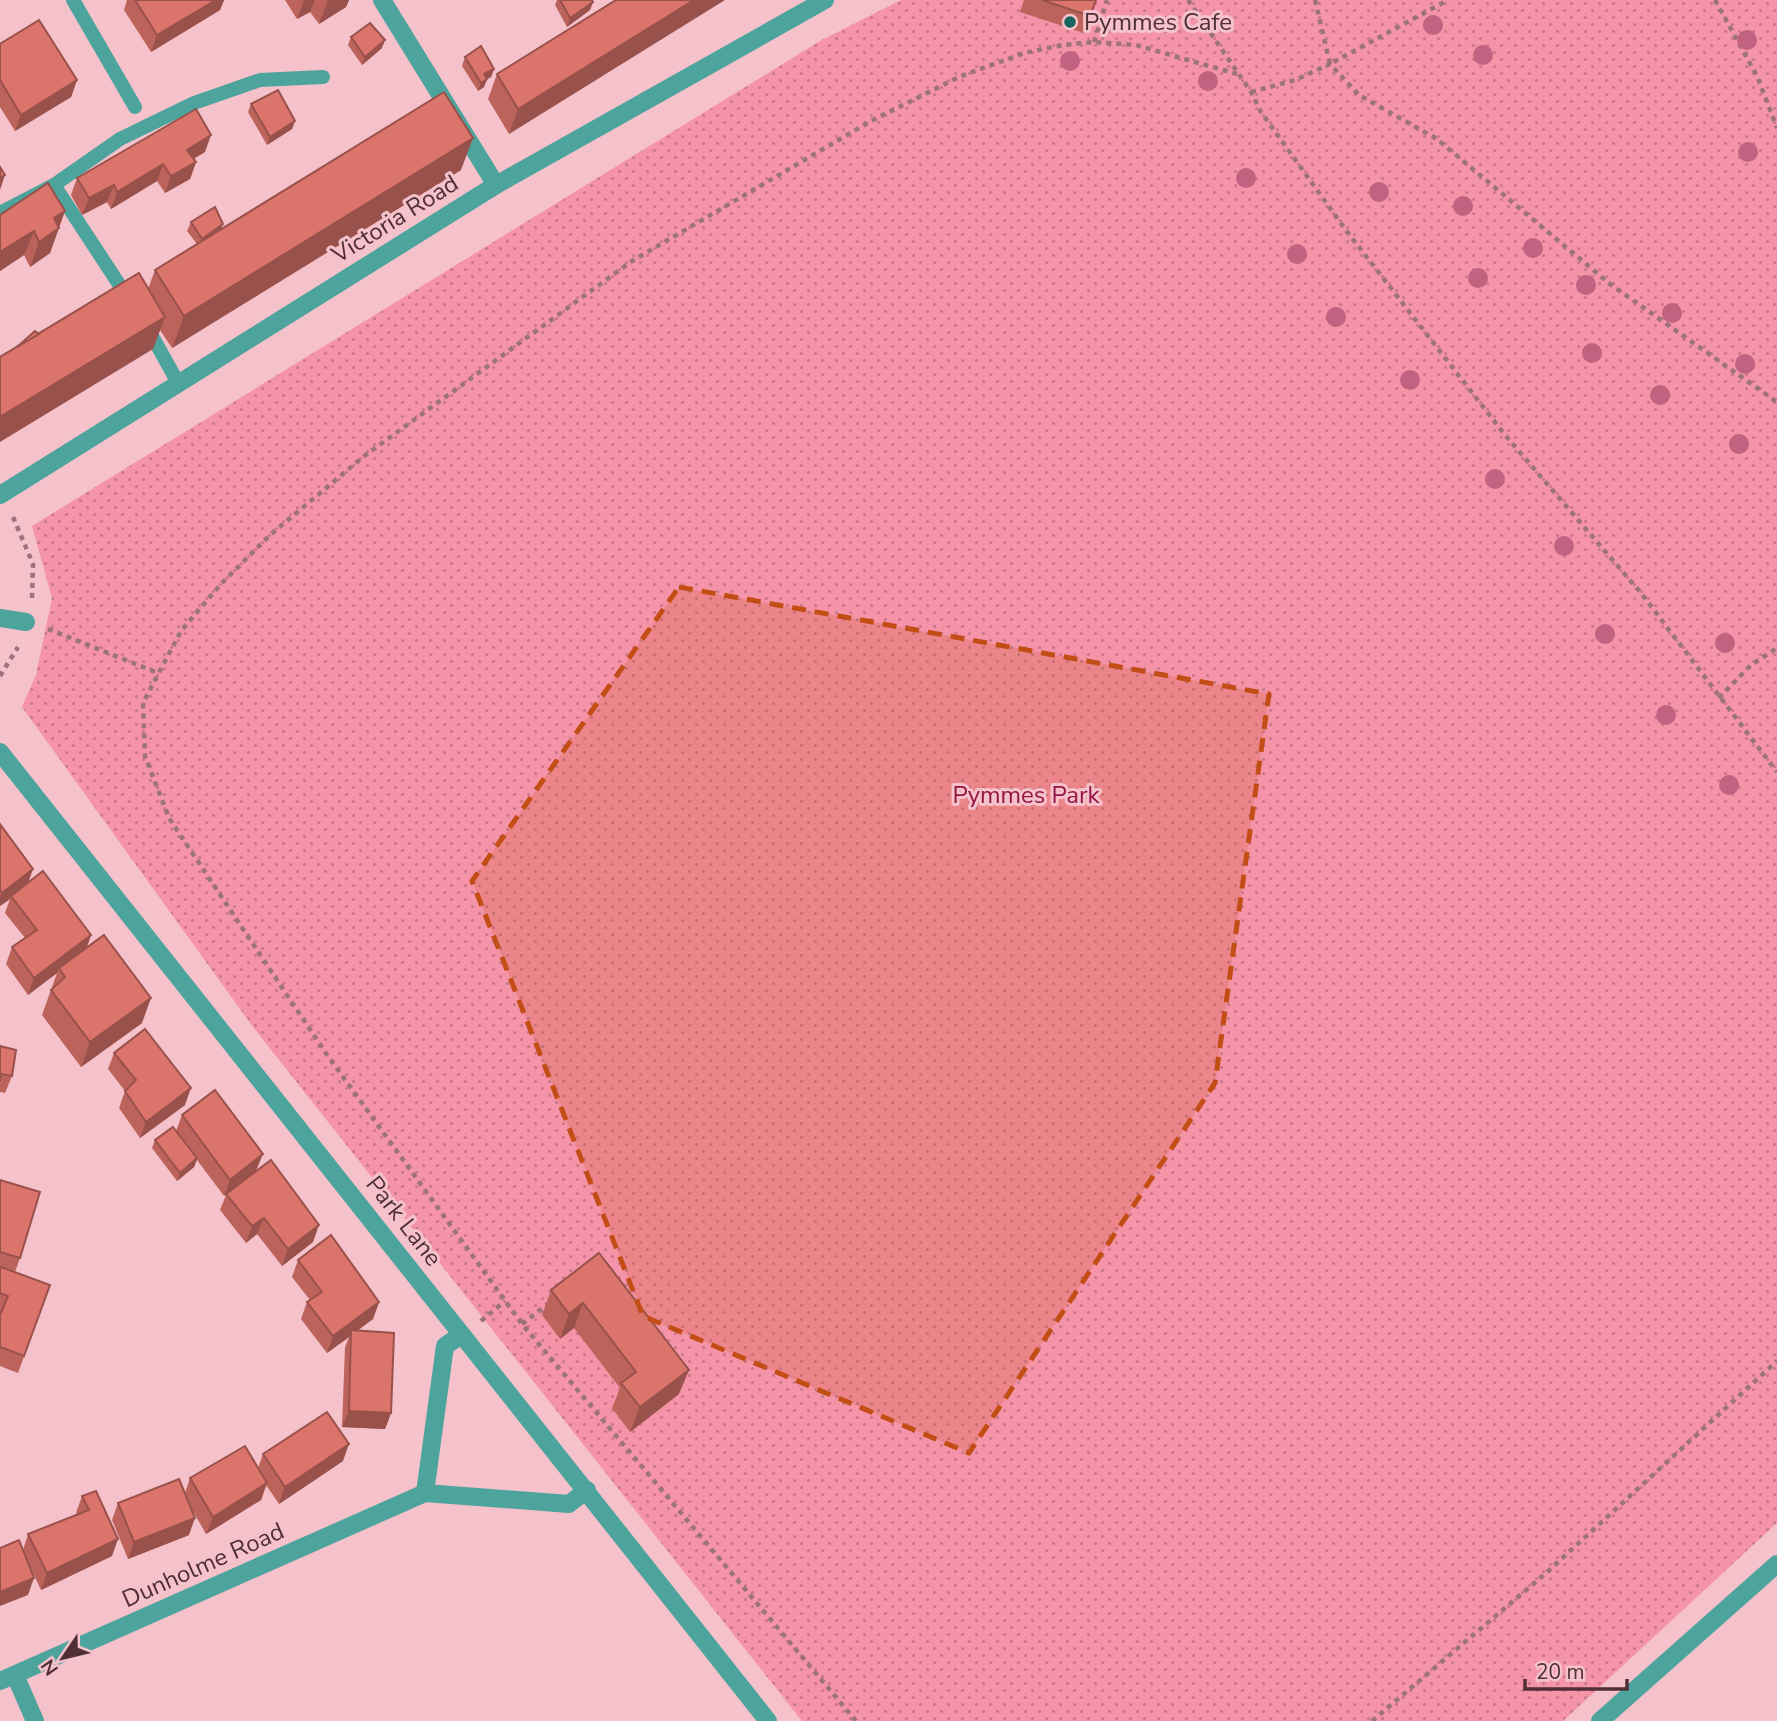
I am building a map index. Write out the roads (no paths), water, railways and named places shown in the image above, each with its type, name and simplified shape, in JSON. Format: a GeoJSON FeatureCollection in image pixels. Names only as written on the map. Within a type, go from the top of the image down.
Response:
{"type":"FeatureCollection","features":[{"type":"Feature","properties":{"kind":"street"},"geometry":{"type":"LineString","coordinates":[[382,0],[496,185]]}},
{"type":"Feature","properties":{"kind":"street","name":"Victoria Road"},"geometry":{"type":"LineString","coordinates":[[3,500],[177,381],[496,185],[825,0]]}},
{"type":"Feature","properties":{"kind":"street"},"geometry":{"type":"LineString","coordinates":[[0,618],[26,622]]}},
{"type":"Feature","properties":{"kind":"street","name":"Park Lane"},"geometry":{"type":"LineString","coordinates":[[0,752],[468,1330],[587,1490],[768,1721]]}},
{"type":"Feature","properties":{"kind":"street"},"geometry":{"type":"LineString","coordinates":[[425,1493],[445,1346],[468,1330]]}},
{"type":"Feature","properties":{"kind":"street","name":"Dunholme Road"},"geometry":{"type":"LineString","coordinates":[[8,1678],[425,1493],[569,1504],[587,1490]]}},
{"type":"Feature","properties":{"kind":"street"},"geometry":{"type":"LineString","coordinates":[[1600,1721],[1777,1564]]}},
{"type":"Feature","properties":{"kind":"street"},"geometry":{"type":"LineString","coordinates":[[8,1678],[35,1721]]}},
{"type":"Feature","properties":{"kind":"lane"},"geometry":{"type":"LineString","coordinates":[[74,0],[135,107]]}},
{"type":"Feature","properties":{"kind":"lane"},"geometry":{"type":"LineString","coordinates":[[0,213],[54,185],[120,139],[194,103],[260,80],[323,77]]}},
{"type":"Feature","properties":{"kind":"lane"},"geometry":{"type":"LineString","coordinates":[[54,185],[161,349],[177,381]]}},
{"type":"Feature","properties":{"kind":"place","name":"Pymmes Cafe"},"geometry":{"type":"Point","coordinates":[1070,22]}},
{"type":"Feature","properties":{"kind":"park label","name":"Pymmes Park"},"geometry":{"type":"Point","coordinates":[1026,795]}}]}
